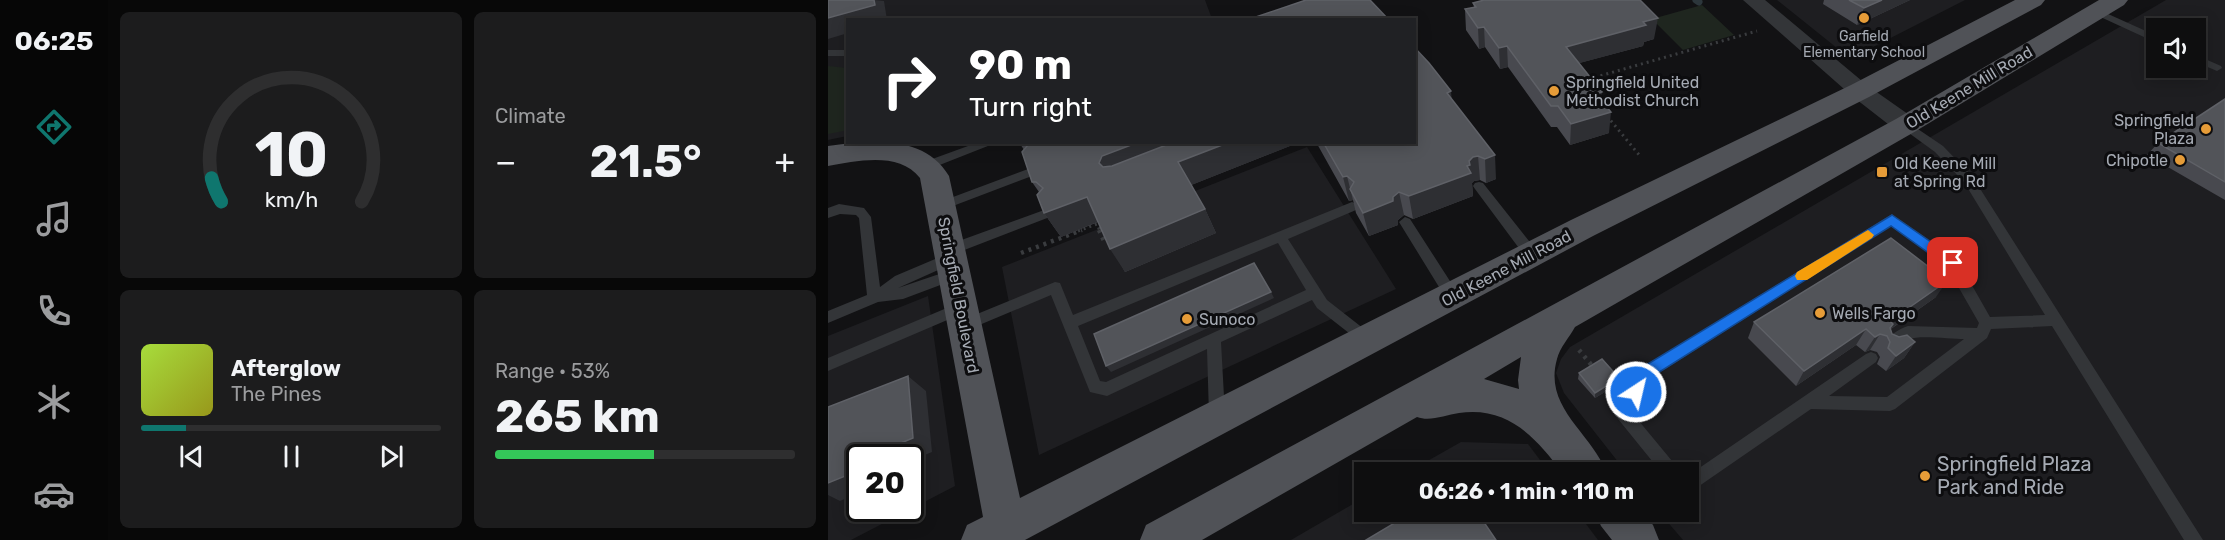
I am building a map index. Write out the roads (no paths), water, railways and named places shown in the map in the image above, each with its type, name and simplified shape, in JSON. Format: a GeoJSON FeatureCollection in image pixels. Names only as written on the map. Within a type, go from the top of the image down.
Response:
{"type":"FeatureCollection","features":[{"type":"Feature","properties":{"kind":"main road","name":"Old Keene Mill Road"},"geometry":{"type":"LineString","coordinates":[[994,534],[1582,228],[1860,91],[2033,0]]}},
{"type":"Feature","properties":{"kind":"main road","name":"Old Keene Mill Road"},"geometry":{"type":"LineString","coordinates":[[1161,540],[1906,125],[2106,6]]}},
{"type":"Feature","properties":{"kind":"main road"},"geometry":{"type":"LineString","coordinates":[[828,156],[877,147],[905,154],[928,165]]}},
{"type":"Feature","properties":{"kind":"main road","name":"Springfield Boulevard"},"geometry":{"type":"LineString","coordinates":[[928,165],[934,176],[941,206],[963,316],[994,534]]}},
{"type":"Feature","properties":{"kind":"main road"},"geometry":{"type":"LineString","coordinates":[[1558,437],[1540,399],[1537,364],[1543,342],[1566,314]]}},
{"type":"Feature","properties":{"kind":"main road"},"geometry":{"type":"LineString","coordinates":[[1389,413],[1453,397],[1490,395],[1503,398],[1530,412],[1558,437],[1578,462]]}},
{"type":"Feature","properties":{"kind":"street"},"geometry":{"type":"LineString","coordinates":[[1753,0],[1860,91],[1906,125]]}},
{"type":"Feature","properties":{"kind":"lane"},"geometry":{"type":"LineString","coordinates":[[2106,6],[2146,33]]}},
{"type":"Feature","properties":{"kind":"lane"},"geometry":{"type":"LineString","coordinates":[[828,54],[846,53]]}},
{"type":"Feature","properties":{"kind":"lane"},"geometry":{"type":"LineString","coordinates":[[2206,63],[2217,68]]}},
{"type":"Feature","properties":{"kind":"lane"},"geometry":{"type":"LineString","coordinates":[[1906,125],[1939,149],[1968,179],[2194,540]]}},
{"type":"Feature","properties":{"kind":"lane"},"geometry":{"type":"LineString","coordinates":[[928,165],[986,144]]}},
{"type":"Feature","properties":{"kind":"lane"},"geometry":{"type":"LineString","coordinates":[[941,206],[1036,170]]}},
{"type":"Feature","properties":{"kind":"lane"},"geometry":{"type":"LineString","coordinates":[[1479,186],[1532,255]]}},
{"type":"Feature","properties":{"kind":"lane"},"geometry":{"type":"LineString","coordinates":[[1070,323],[1353,207]]}},
{"type":"Feature","properties":{"kind":"lane"},"geometry":{"type":"LineString","coordinates":[[828,213],[839,209],[860,211],[865,217],[874,298]]}},
{"type":"Feature","properties":{"kind":"lane"},"geometry":{"type":"LineString","coordinates":[[828,317],[874,298],[903,292],[952,260],[1051,212]]}},
{"type":"Feature","properties":{"kind":"lane"},"geometry":{"type":"LineString","coordinates":[[1663,462],[1619,409],[1636,392],[1638,378],[1892,219],[1953,263],[1984,328]]}},
{"type":"Feature","properties":{"kind":"lane"},"geometry":{"type":"LineString","coordinates":[[1406,222],[1452,296]]}},
{"type":"Feature","properties":{"kind":"lane"},"geometry":{"type":"LineString","coordinates":[[1280,236],[1322,304],[1368,340]]}},
{"type":"Feature","properties":{"kind":"lane"},"geometry":{"type":"LineString","coordinates":[[828,365],[963,316],[1055,287],[1095,387],[1107,389],[1315,292]]}},
{"type":"Feature","properties":{"kind":"lane"},"geometry":{"type":"LineString","coordinates":[[1890,345],[1908,332],[1984,328],[2056,320]]}},
{"type":"Feature","properties":{"kind":"lane"},"geometry":{"type":"LineString","coordinates":[[1809,402],[1890,404],[1984,328]]}},
{"type":"Feature","properties":{"kind":"lane"},"geometry":{"type":"LineString","coordinates":[[1214,339],[1217,419]]}},
{"type":"Feature","properties":{"kind":"lane"},"geometry":{"type":"LineString","coordinates":[[1699,478],[1871,358]]}},
{"type":"Feature","properties":{"kind":"place","name":"Garfield Elementary School"},"geometry":{"type":"Point","coordinates":[1864,18]}},
{"type":"Feature","properties":{"kind":"place","name":"Springfield United Methodist Church"},"geometry":{"type":"Point","coordinates":[1554,91]}},
{"type":"Feature","properties":{"kind":"place","name":"Springfield Plaza"},"geometry":{"type":"Point","coordinates":[2206,129]}},
{"type":"Feature","properties":{"kind":"place","name":"Chipotle"},"geometry":{"type":"Point","coordinates":[2180,160]}},
{"type":"Feature","properties":{"kind":"place","name":"Old Keene Mill at Spring Rd"},"geometry":{"type":"Point","coordinates":[1882,172]}},
{"type":"Feature","properties":{"kind":"place","name":"Wells Fargo"},"geometry":{"type":"Point","coordinates":[1820,313]}},
{"type":"Feature","properties":{"kind":"place","name":"Sunoco"},"geometry":{"type":"Point","coordinates":[1187,319]}},
{"type":"Feature","properties":{"kind":"place","name":"Springfield Plaza Park and Ride"},"geometry":{"type":"Point","coordinates":[1925,476]}}]}
